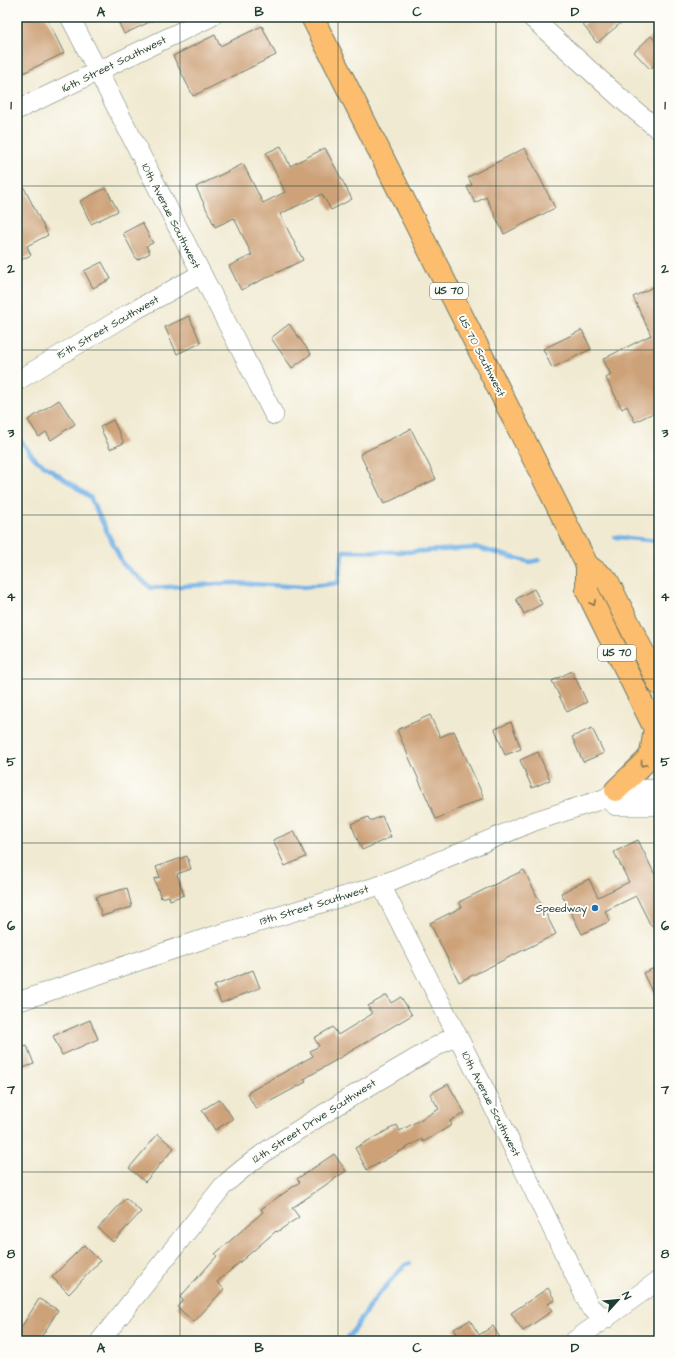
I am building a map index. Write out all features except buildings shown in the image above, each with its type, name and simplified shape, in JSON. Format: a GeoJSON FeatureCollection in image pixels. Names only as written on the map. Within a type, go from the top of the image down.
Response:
{"type":"FeatureCollection","features":[{"type":"Feature","properties":{"kind":"main road","name":"US 70 Southwest"},"geometry":{"type":"LineString","coordinates":[[312,17],[587,565],[607,580],[659,684]]}},
{"type":"Feature","properties":{"kind":"main road","name":"US 70 Southwest"},"geometry":{"type":"LineString","coordinates":[[587,565],[587,591],[657,733]]}},
{"type":"Feature","properties":{"kind":"main road"},"geometry":{"type":"LineString","coordinates":[[611,794],[646,761],[657,733]]}},
{"type":"Feature","properties":{"kind":"street","name":"10th Avenue Southwest"},"geometry":{"type":"LineString","coordinates":[[70,17],[274,415]]}},
{"type":"Feature","properties":{"kind":"street","name":"16th Street Southwest"},"geometry":{"type":"LineString","coordinates":[[17,110],[211,17]]}},
{"type":"Feature","properties":{"kind":"street"},"geometry":{"type":"LineString","coordinates":[[531,17],[621,99],[659,130]]}},
{"type":"Feature","properties":{"kind":"street","name":"15th Street Southwest"},"geometry":{"type":"LineString","coordinates":[[17,381],[130,313],[201,274]]}},
{"type":"Feature","properties":{"kind":"street","name":"13th Street Southwest"},"geometry":{"type":"LineString","coordinates":[[17,1002],[207,938],[381,885],[535,820],[611,794],[659,789]]}},
{"type":"Feature","properties":{"kind":"street"},"geometry":{"type":"LineString","coordinates":[[611,794],[616,806],[659,806]]}},
{"type":"Feature","properties":{"kind":"street","name":"10th Avenue Southwest"},"geometry":{"type":"LineString","coordinates":[[381,885],[491,1102],[590,1307],[606,1319]]}},
{"type":"Feature","properties":{"kind":"street","name":"12th Street Drive Southwest"},"geometry":{"type":"LineString","coordinates":[[100,1341],[223,1186],[242,1168],[269,1148],[355,1094],[456,1035]]}},
{"type":"Feature","properties":{"kind":"street"},"geometry":{"type":"LineString","coordinates":[[574,1341],[659,1280]]}},
{"type":"Feature","properties":{"kind":"waterway"},"geometry":{"type":"LineString","coordinates":[[17,436],[35,459],[90,497],[123,564],[151,588],[234,583],[303,587],[338,583],[343,551],[405,552],[478,548],[530,562],[539,560]]}},
{"type":"Feature","properties":{"kind":"waterway"},"geometry":{"type":"LineString","coordinates":[[615,537],[659,541]]}},
{"type":"Feature","properties":{"kind":"waterway"},"geometry":{"type":"LineString","coordinates":[[346,1341],[377,1296],[405,1265],[410,1263]]}},
{"type":"Feature","properties":{"kind":"place","name":"Speedway"},"geometry":{"type":"Point","coordinates":[595,908]}}]}
